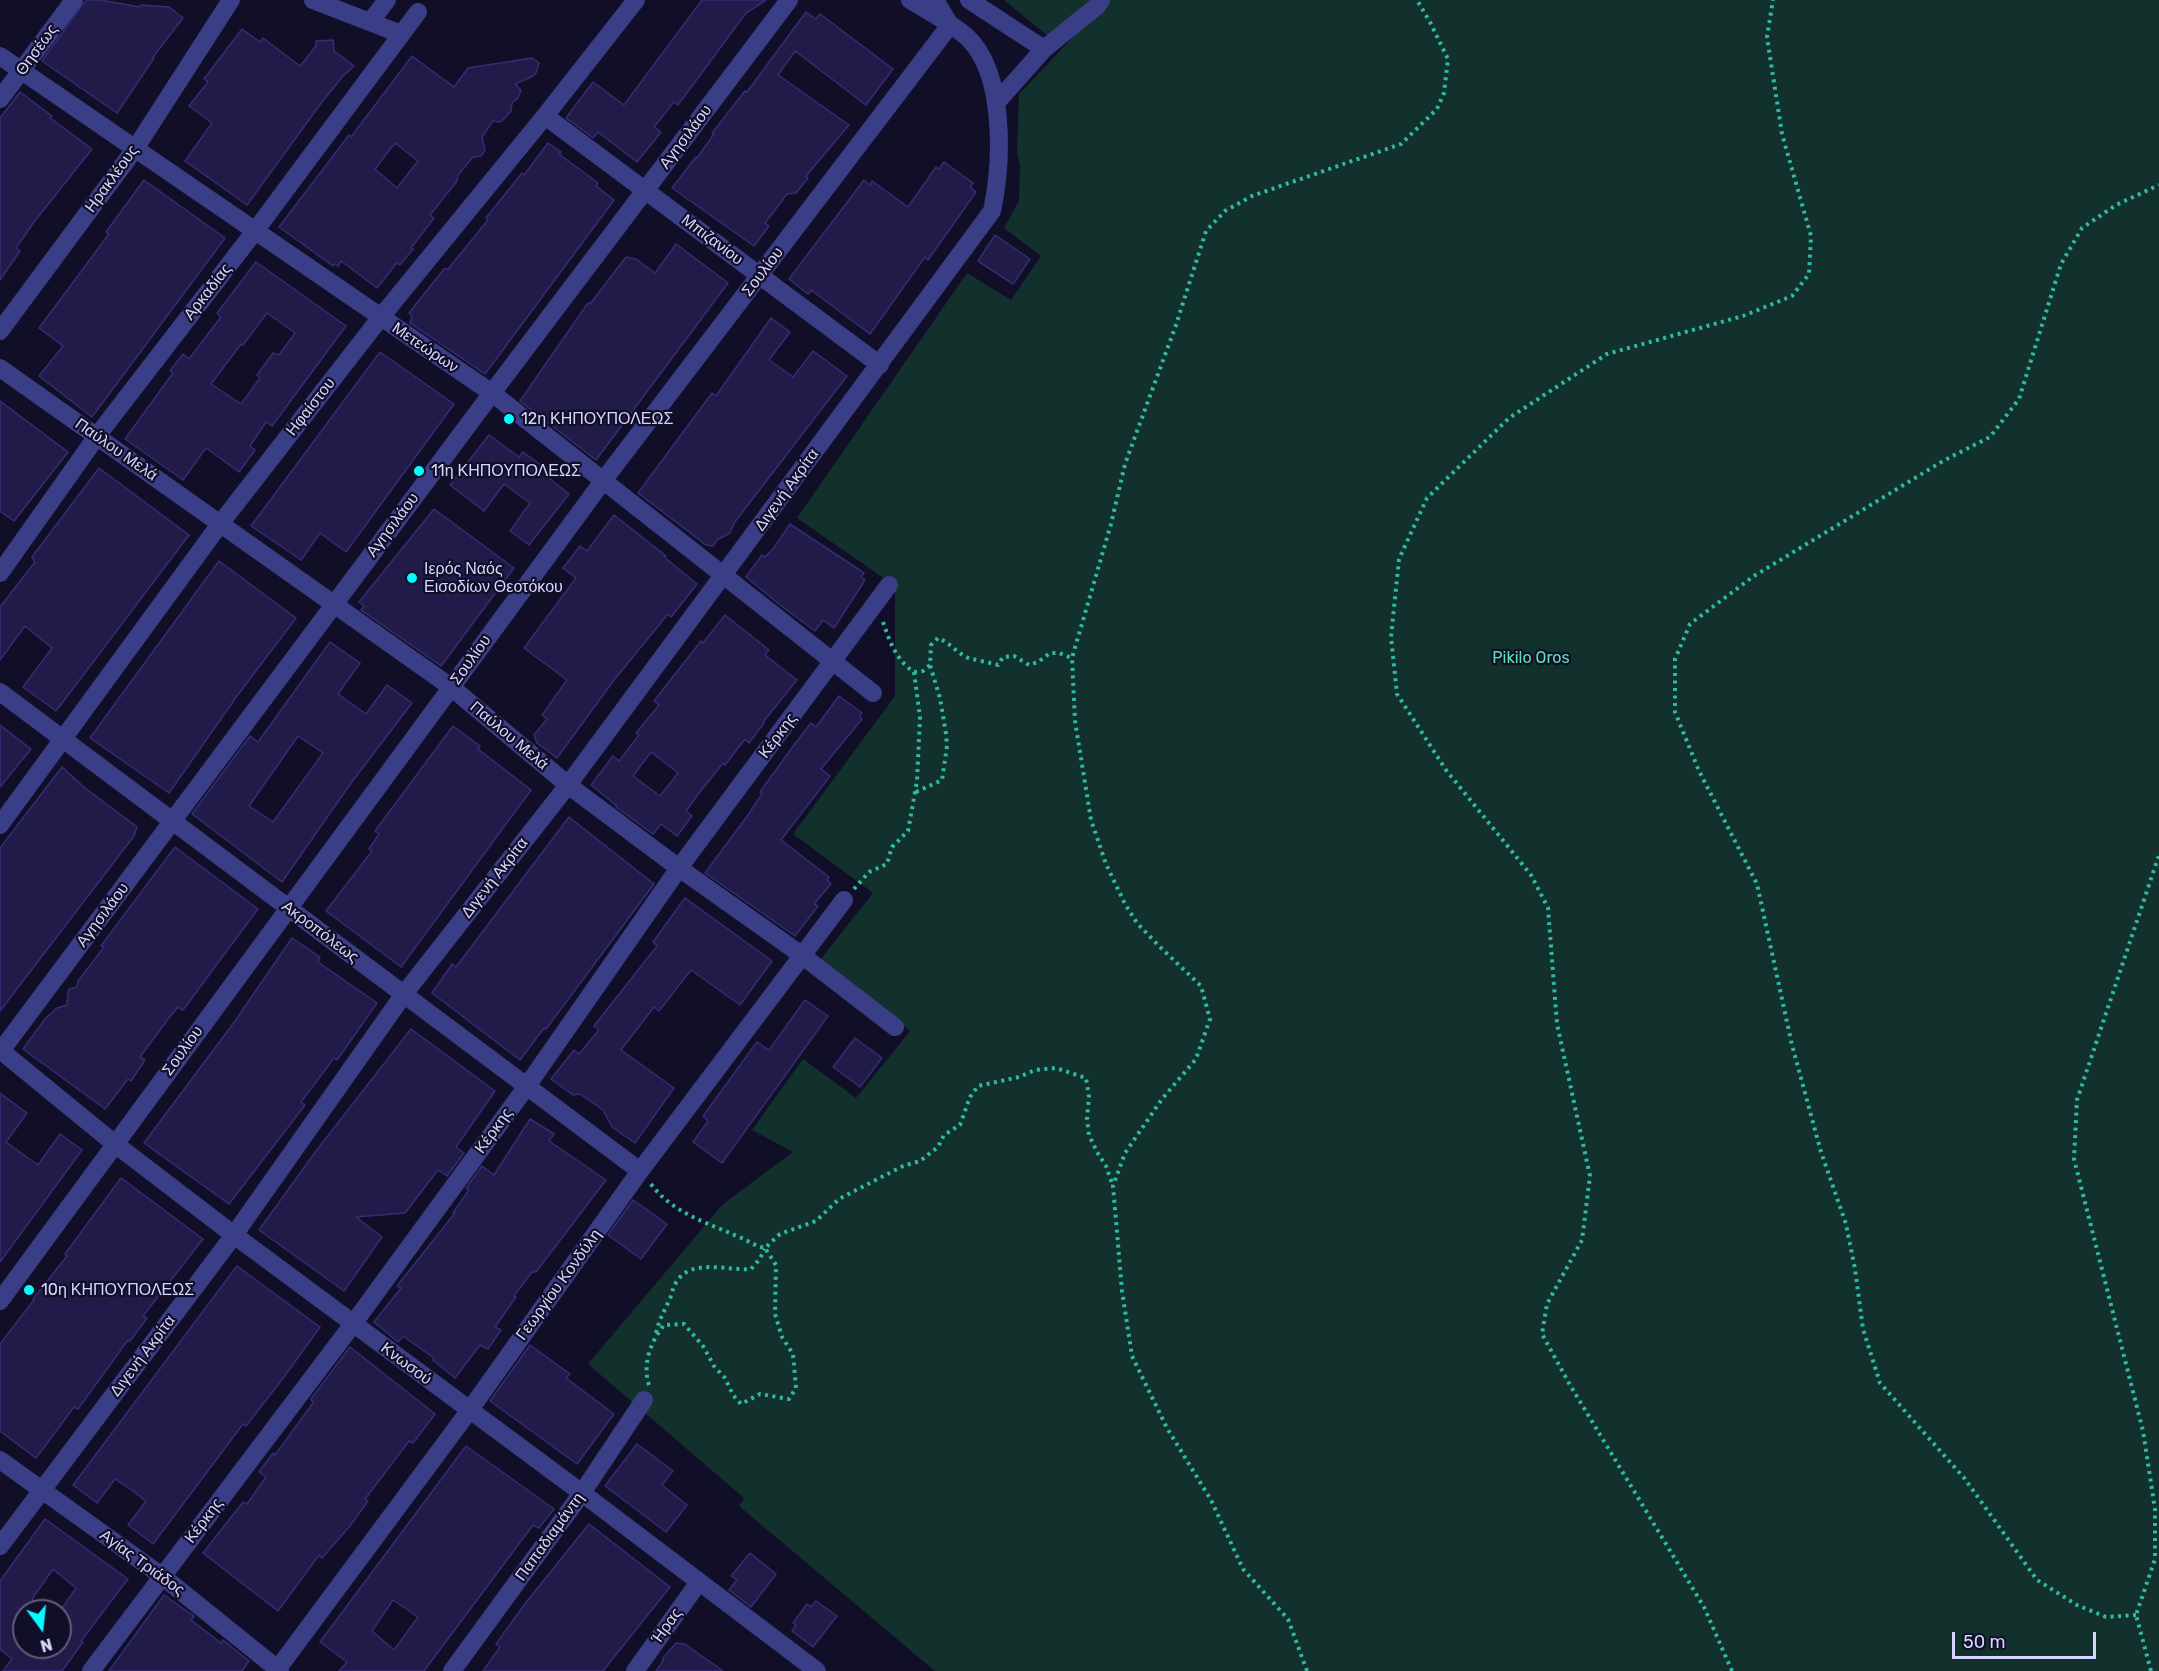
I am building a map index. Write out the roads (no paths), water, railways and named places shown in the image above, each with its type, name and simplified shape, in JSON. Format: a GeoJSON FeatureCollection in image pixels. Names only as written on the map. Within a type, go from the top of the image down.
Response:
{"type":"FeatureCollection","features":[{"type":"Feature","properties":{"kind":"street","name":"Θησέως"},"geometry":{"type":"LineString","coordinates":[[0,99],[74,0]]}},
{"type":"Feature","properties":{"kind":"street","name":"Ηρακλέους"},"geometry":{"type":"LineString","coordinates":[[0,330],[135,149],[231,0]]}},
{"type":"Feature","properties":{"kind":"street"},"geometry":{"type":"LineString","coordinates":[[313,0],[401,34]]}},
{"type":"Feature","properties":{"kind":"street"},"geometry":{"type":"LineString","coordinates":[[369,22],[387,0]]}},
{"type":"Feature","properties":{"kind":"street","name":"Ηφαίστου"},"geometry":{"type":"LineString","coordinates":[[0,825],[220,524],[381,317],[545,116],[636,0]]}},
{"type":"Feature","properties":{"kind":"street","name":"Αγησιλάου"},"geometry":{"type":"LineString","coordinates":[[0,1051],[789,0]]}},
{"type":"Feature","properties":{"kind":"street"},"geometry":{"type":"LineString","coordinates":[[910,0],[968,38],[979,51],[988,70],[996,103]]}},
{"type":"Feature","properties":{"kind":"street"},"geometry":{"type":"LineString","coordinates":[[935,0],[950,25]]}},
{"type":"Feature","properties":{"kind":"street"},"geometry":{"type":"LineString","coordinates":[[969,0],[1044,49]]}},
{"type":"Feature","properties":{"kind":"street"},"geometry":{"type":"LineString","coordinates":[[996,103],[1044,49],[1097,6],[1101,0]]}},
{"type":"Feature","properties":{"kind":"street","name":"Αρκαδίας"},"geometry":{"type":"LineString","coordinates":[[0,573],[97,436],[255,231],[418,12]]}},
{"type":"Feature","properties":{"kind":"street","name":"Σουλίου"},"geometry":{"type":"LineString","coordinates":[[0,1301],[603,481],[950,25]]}},
{"type":"Feature","properties":{"kind":"street","name":"Μετεώρων"},"geometry":{"type":"LineString","coordinates":[[0,56],[492,393],[873,693]]}},
{"type":"Feature","properties":{"kind":"street","name":"Διγενή Ακρίτα"},"geometry":{"type":"LineString","coordinates":[[0,1546],[234,1235],[404,994],[568,784],[992,211],[999,169],[996,103]]}},
{"type":"Feature","properties":{"kind":"street","name":"Μπιζανίου"},"geometry":{"type":"LineString","coordinates":[[545,116],[880,365]]}},
{"type":"Feature","properties":{"kind":"street","name":"Παύλου Μελά"},"geometry":{"type":"LineString","coordinates":[[0,368],[451,687],[568,784],[896,1027]]}},
{"type":"Feature","properties":{"kind":"street","name":"Κέρκης"},"geometry":{"type":"LineString","coordinates":[[91,1671],[353,1324],[527,1086],[679,868],[889,585]]}},
{"type":"Feature","properties":{"kind":"street","name":"Ακροπόλεως"},"geometry":{"type":"LineString","coordinates":[[0,692],[640,1171]]}},
{"type":"Feature","properties":{"kind":"street","name":"Γεωργίου Κονδύλη"},"geometry":{"type":"LineString","coordinates":[[278,1670],[469,1411],[640,1171],[844,900]]}},
{"type":"Feature","properties":{"kind":"street","name":"Κνωσού"},"geometry":{"type":"LineString","coordinates":[[0,1051],[234,1235],[582,1493],[817,1671]]}},
{"type":"Feature","properties":{"kind":"street","name":"Παπαδιαμάντη"},"geometry":{"type":"LineString","coordinates":[[452,1671],[582,1493],[644,1400]]}},
{"type":"Feature","properties":{"kind":"street","name":"Αγίας Τριάδος"},"geometry":{"type":"LineString","coordinates":[[0,1460],[162,1576],[278,1670]]}},
{"type":"Feature","properties":{"kind":"street","name":"Ήρας"},"geometry":{"type":"LineString","coordinates":[[635,1671],[699,1582]]}},
{"type":"Feature","properties":{"kind":"place","name":"12η ΚΗΠΟΥΠΟΛΕΩΣ"},"geometry":{"type":"Point","coordinates":[509,419]}},
{"type":"Feature","properties":{"kind":"place","name":"11η ΚΗΠΟΥΠΟΛΕΩΣ"},"geometry":{"type":"Point","coordinates":[419,471]}},
{"type":"Feature","properties":{"kind":"place","name":"Ιερός Ναός Εισοδίων Θεοτόκου"},"geometry":{"type":"Point","coordinates":[412,578]}},
{"type":"Feature","properties":{"kind":"place","name":"10η ΚΗΠΟΥΠΟΛΕΩΣ"},"geometry":{"type":"Point","coordinates":[29,1290]}},
{"type":"Feature","properties":{"kind":"park label","name":"Pikilo Oros"},"geometry":{"type":"Point","coordinates":[1531,658]}}]}
